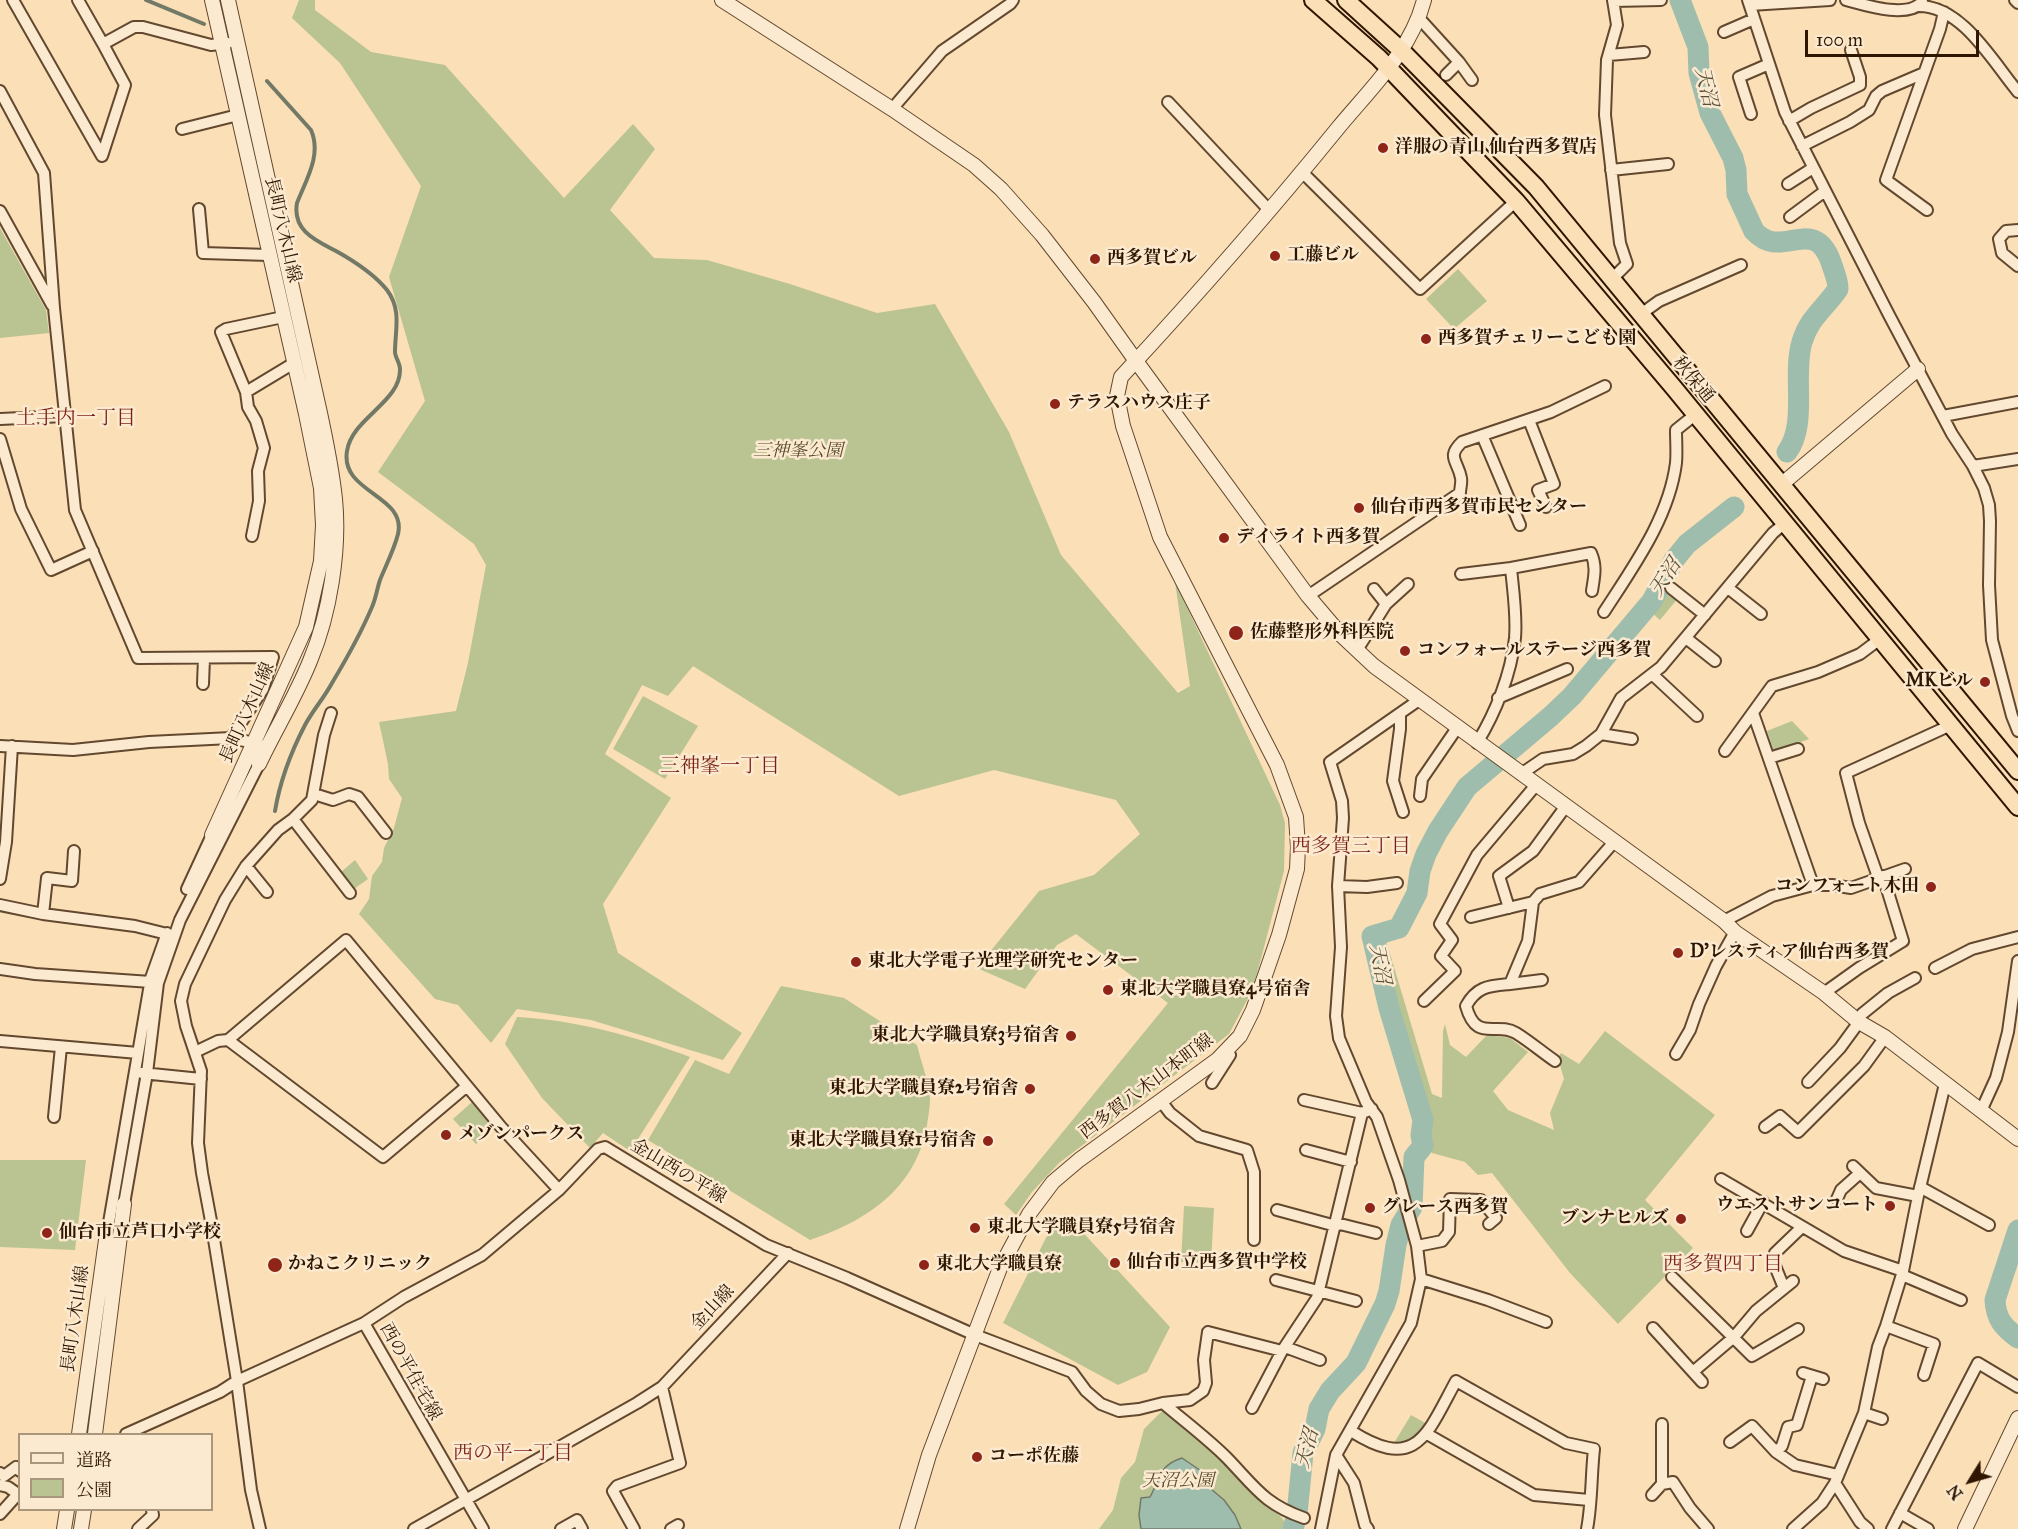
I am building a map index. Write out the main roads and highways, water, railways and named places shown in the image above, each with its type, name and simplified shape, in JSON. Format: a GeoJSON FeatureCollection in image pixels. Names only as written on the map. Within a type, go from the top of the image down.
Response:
{"type":"FeatureCollection","features":[{"type":"Feature","properties":{"kind":"highway","name":"秋保通"},"geometry":{"type":"LineString","coordinates":[[1313,0],[1388,68],[1516,201],[1696,414],[2018,807]]}},
{"type":"Feature","properties":{"kind":"highway","name":"秋保通"},"geometry":{"type":"LineString","coordinates":[[1346,0],[1402,51],[1442,79],[1536,187],[2018,771]]}},
{"type":"Feature","properties":{"kind":"waterway"},"geometry":{"type":"LineString","coordinates":[[146,0],[204,24]]}},
{"type":"Feature","properties":{"kind":"waterway","name":"天沼"},"geometry":{"type":"LineString","coordinates":[[1680,0],[1698,47],[1699,73],[1710,113],[1733,158],[1737,194],[1754,231],[1765,239],[1775,242],[1806,239],[1815,241],[1824,248],[1837,279],[1838,289],[1813,320],[1802,342],[1798,369],[1797,428],[1787,452]]}},
{"type":"Feature","properties":{"kind":"waterway"},"geometry":{"type":"LineString","coordinates":[[267,81],[311,130],[314,139],[312,167],[297,203],[298,221],[314,239],[363,268],[387,290],[395,305],[395,352],[400,369],[393,391],[358,429],[347,451],[348,465],[353,476],[393,510],[398,521],[398,534],[363,626],[295,746],[283,778],[275,811]]}},
{"type":"Feature","properties":{"kind":"waterway","name":"天沼"},"geometry":{"type":"LineString","coordinates":[[1293,1529],[1297,1514],[1303,1453],[1315,1429],[1319,1409],[1330,1391],[1356,1363],[1385,1304],[1401,1225],[1412,1207],[1414,1157],[1423,1146],[1421,1135],[1423,1120],[1389,1008],[1372,936],[1399,928],[1417,893],[1420,871],[1426,854],[1467,787],[1572,696],[1652,601],[1674,560],[1687,544],[1734,507]]}},
{"type":"Feature","properties":{"kind":"waterway"},"geometry":{"type":"LineString","coordinates":[[2018,1230],[1995,1300],[2001,1322],[2018,1338]]}},
{"type":"Feature","properties":{"kind":"place","name":"洋服の青山 仙台西多賀店"},"geometry":{"type":"Point","coordinates":[1383,148]}},
{"type":"Feature","properties":{"kind":"place","name":"工藤ビル"},"geometry":{"type":"Point","coordinates":[1275,256]}},
{"type":"Feature","properties":{"kind":"place","name":"西多賀ビル"},"geometry":{"type":"Point","coordinates":[1095,259]}},
{"type":"Feature","properties":{"kind":"place","name":"西多賀チェリーこども園"},"geometry":{"type":"Point","coordinates":[1426,339]}},
{"type":"Feature","properties":{"kind":"place","name":"テラスハウス庄子"},"geometry":{"type":"Point","coordinates":[1055,404]}},
{"type":"Feature","properties":{"kind":"place","name":"仙台市西多賀市民センター"},"geometry":{"type":"Point","coordinates":[1359,508]}},
{"type":"Feature","properties":{"kind":"place","name":"デイライト西多賀"},"geometry":{"type":"Point","coordinates":[1224,538]}},
{"type":"Feature","properties":{"kind":"place","name":"佐藤整形外科医院"},"geometry":{"type":"Point","coordinates":[1236,633]}},
{"type":"Feature","properties":{"kind":"place","name":"コンフォールステージ西多賀"},"geometry":{"type":"Point","coordinates":[1405,651]}},
{"type":"Feature","properties":{"kind":"place","name":"MKビル"},"geometry":{"type":"Point","coordinates":[1985,682]}},
{"type":"Feature","properties":{"kind":"place","name":"コンフォート木田"},"geometry":{"type":"Point","coordinates":[1931,887]}},
{"type":"Feature","properties":{"kind":"place","name":"D'レスティア仙台西多賀"},"geometry":{"type":"Point","coordinates":[1678,953]}},
{"type":"Feature","properties":{"kind":"place","name":"東北大学電子光理学研究センター"},"geometry":{"type":"Point","coordinates":[856,962]}},
{"type":"Feature","properties":{"kind":"place","name":"東北大学職員寮4号宿舎"},"geometry":{"type":"Point","coordinates":[1108,990]}},
{"type":"Feature","properties":{"kind":"place","name":"東北大学職員寮3号宿舎"},"geometry":{"type":"Point","coordinates":[1071,1036]}},
{"type":"Feature","properties":{"kind":"place","name":"東北大学職員寮2号宿舎"},"geometry":{"type":"Point","coordinates":[1030,1089]}},
{"type":"Feature","properties":{"kind":"place","name":"メゾンパークス"},"geometry":{"type":"Point","coordinates":[446,1135]}},
{"type":"Feature","properties":{"kind":"place","name":"東北大学職員寮1号宿舎"},"geometry":{"type":"Point","coordinates":[988,1141]}},
{"type":"Feature","properties":{"kind":"place","name":"ウエストサンコート"},"geometry":{"type":"Point","coordinates":[1890,1206]}},
{"type":"Feature","properties":{"kind":"place","name":"グレース西多賀"},"geometry":{"type":"Point","coordinates":[1370,1208]}},
{"type":"Feature","properties":{"kind":"place","name":"ブンナヒルズ"},"geometry":{"type":"Point","coordinates":[1681,1219]}},
{"type":"Feature","properties":{"kind":"place","name":"東北大学職員寮5号宿舎"},"geometry":{"type":"Point","coordinates":[975,1228]}},
{"type":"Feature","properties":{"kind":"place","name":"仙台市立芦口小学校"},"geometry":{"type":"Point","coordinates":[47,1233]}},
{"type":"Feature","properties":{"kind":"place","name":"仙台市立西多賀中学校"},"geometry":{"type":"Point","coordinates":[1115,1263]}},
{"type":"Feature","properties":{"kind":"place","name":"かねこクリニック"},"geometry":{"type":"Point","coordinates":[275,1265]}},
{"type":"Feature","properties":{"kind":"place","name":"東北大学職員寮"},"geometry":{"type":"Point","coordinates":[924,1265]}},
{"type":"Feature","properties":{"kind":"place","name":"コーポ佐藤"},"geometry":{"type":"Point","coordinates":[977,1457]}},
{"type":"Feature","properties":{"kind":"district","name":"土手内一丁目"},"geometry":{"type":"Point","coordinates":[76,419]}},
{"type":"Feature","properties":{"kind":"district","name":"三神峯一丁目"},"geometry":{"type":"Point","coordinates":[720,767]}},
{"type":"Feature","properties":{"kind":"district","name":"西多賀三丁目"},"geometry":{"type":"Point","coordinates":[1351,847]}},
{"type":"Feature","properties":{"kind":"district","name":"西多賀四丁目"},"geometry":{"type":"Point","coordinates":[1723,1265]}},
{"type":"Feature","properties":{"kind":"district","name":"西の平一丁目"},"geometry":{"type":"Point","coordinates":[513,1454]}},
{"type":"Feature","properties":{"kind":"park label","name":"三神峯公園"},"geometry":{"type":"Point","coordinates":[798,452]}},
{"type":"Feature","properties":{"kind":"park label","name":"天沼公園"},"geometry":{"type":"Point","coordinates":[1178,1482]}}]}
